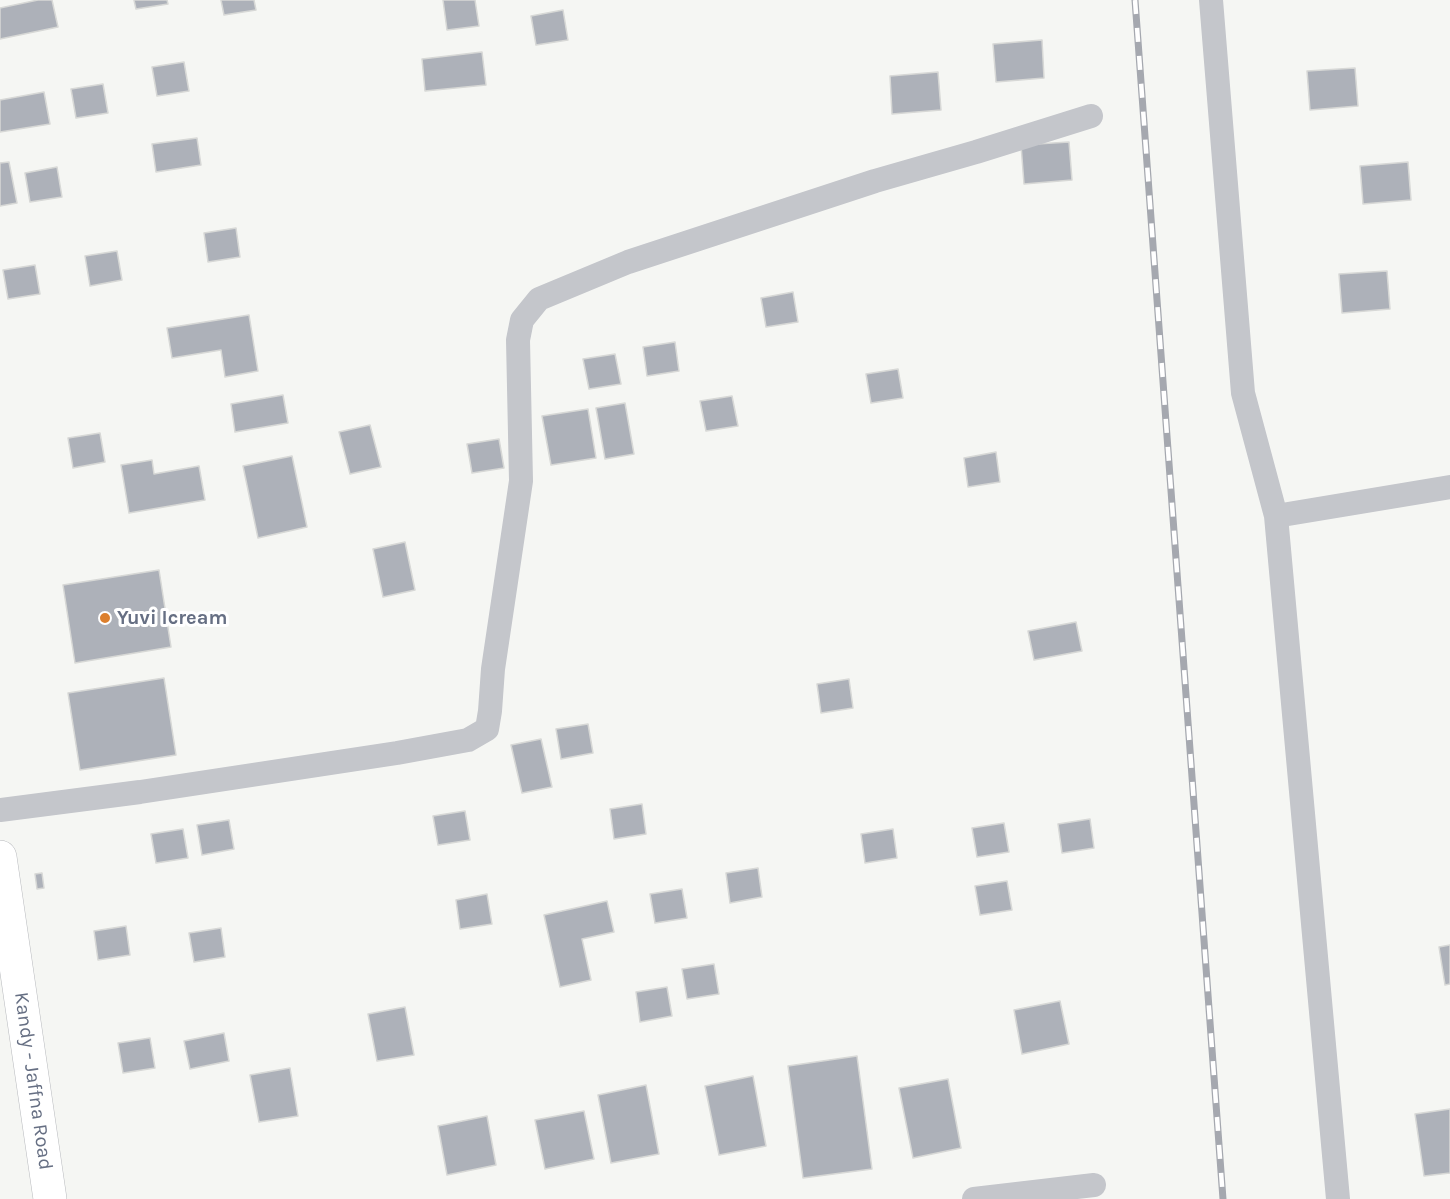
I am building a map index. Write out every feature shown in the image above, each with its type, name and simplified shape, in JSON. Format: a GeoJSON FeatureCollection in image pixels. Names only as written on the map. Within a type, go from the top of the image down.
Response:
{"type":"FeatureCollection","features":[{"type":"Feature","properties":{"kind":"highway","name":"Kandy - Jaffna Road"},"geometry":{"type":"LineString","coordinates":[[0,857],[50,1199]]}},
{"type":"Feature","properties":{"kind":"street"},"geometry":{"type":"LineString","coordinates":[[1211,0],[1243,393],[1276,516],[1338,1199]]}},
{"type":"Feature","properties":{"kind":"street"},"geometry":{"type":"LineString","coordinates":[[0,810],[140,792],[397,753],[468,740],[487,729],[493,669],[521,481],[518,340],[522,320],[539,299],[628,262],[766,216],[875,180],[976,152],[1091,116]]}},
{"type":"Feature","properties":{"kind":"street"},"geometry":{"type":"LineString","coordinates":[[1276,516],[1450,487]]}},
{"type":"Feature","properties":{"kind":"street"},"geometry":{"type":"LineString","coordinates":[[974,1199],[1094,1185]]}},
{"type":"Feature","properties":{"kind":"building"},"geometry":{"type":"Polygon","coordinates":[[[38,0],[52,0],[58,27],[0,39],[0,8],[38,0]]]}},
{"type":"Feature","properties":{"kind":"building"},"geometry":{"type":"Polygon","coordinates":[[[134,0],[167,0],[168,4],[136,9],[134,0]]]}},
{"type":"Feature","properties":{"kind":"building"},"geometry":{"type":"Polygon","coordinates":[[[221,0],[254,0],[256,10],[224,15],[221,0]]]}},
{"type":"Feature","properties":{"kind":"building"},"geometry":{"type":"Polygon","coordinates":[[[443,0],[475,0],[479,26],[447,30],[443,0]]]}},
{"type":"Feature","properties":{"kind":"building"},"geometry":{"type":"Polygon","coordinates":[[[563,10],[568,40],[536,45],[531,16],[563,10]]]}},
{"type":"Feature","properties":{"kind":"building"},"geometry":{"type":"Polygon","coordinates":[[[1042,40],[1044,78],[996,82],[993,44],[1042,40]]]}},
{"type":"Feature","properties":{"kind":"building"},"geometry":{"type":"Polygon","coordinates":[[[482,52],[486,85],[425,91],[422,59],[482,52]]]}},
{"type":"Feature","properties":{"kind":"building"},"geometry":{"type":"Polygon","coordinates":[[[184,62],[189,91],[157,96],[152,67],[184,62]]]}},
{"type":"Feature","properties":{"kind":"building"},"geometry":{"type":"Polygon","coordinates":[[[1355,68],[1358,106],[1310,110],[1307,71],[1355,68]]]}},
{"type":"Feature","properties":{"kind":"building"},"geometry":{"type":"Polygon","coordinates":[[[938,72],[941,110],[892,114],[890,76],[938,72]]]}},
{"type":"Feature","properties":{"kind":"building"},"geometry":{"type":"Polygon","coordinates":[[[103,84],[108,113],[76,118],[71,89],[103,84]]]}},
{"type":"Feature","properties":{"kind":"building"},"geometry":{"type":"Polygon","coordinates":[[[44,92],[50,124],[0,132],[0,100],[44,92]]]}},
{"type":"Feature","properties":{"kind":"building"},"geometry":{"type":"Polygon","coordinates":[[[197,138],[201,165],[156,172],[152,144],[197,138]]]}},
{"type":"Feature","properties":{"kind":"building"},"geometry":{"type":"Polygon","coordinates":[[[1069,142],[1072,180],[1024,184],[1021,145],[1069,142]]]}},
{"type":"Feature","properties":{"kind":"building"},"geometry":{"type":"Polygon","coordinates":[[[9,162],[17,203],[0,206],[0,163],[9,162]]]}},
{"type":"Feature","properties":{"kind":"building"},"geometry":{"type":"Polygon","coordinates":[[[1408,162],[1411,200],[1363,204],[1360,166],[1408,162]]]}},
{"type":"Feature","properties":{"kind":"building"},"geometry":{"type":"Polygon","coordinates":[[[57,167],[62,197],[30,202],[25,173],[57,167]]]}},
{"type":"Feature","properties":{"kind":"building"},"geometry":{"type":"Polygon","coordinates":[[[236,228],[240,257],[208,262],[204,233],[236,228]]]}},
{"type":"Feature","properties":{"kind":"building"},"geometry":{"type":"Polygon","coordinates":[[[117,251],[122,280],[90,286],[85,256],[117,251]]]}},
{"type":"Feature","properties":{"kind":"building"},"geometry":{"type":"Polygon","coordinates":[[[35,265],[40,294],[8,299],[3,270],[35,265]]]}},
{"type":"Feature","properties":{"kind":"building"},"geometry":{"type":"Polygon","coordinates":[[[1387,271],[1390,309],[1342,313],[1339,274],[1387,271]]]}},
{"type":"Feature","properties":{"kind":"building"},"geometry":{"type":"Polygon","coordinates":[[[793,292],[798,322],[766,327],[761,298],[793,292]]]}},
{"type":"Feature","properties":{"kind":"building"},"geometry":{"type":"Polygon","coordinates":[[[249,315],[258,371],[225,377],[221,350],[172,358],[167,328],[249,315]]]}},
{"type":"Feature","properties":{"kind":"building"},"geometry":{"type":"Polygon","coordinates":[[[675,342],[679,371],[647,376],[643,347],[675,342]]]}},
{"type":"Feature","properties":{"kind":"building"},"geometry":{"type":"Polygon","coordinates":[[[615,354],[621,384],[589,389],[583,359],[615,354]]]}},
{"type":"Feature","properties":{"kind":"building"},"geometry":{"type":"Polygon","coordinates":[[[898,369],[903,398],[871,403],[866,374],[898,369]]]}},
{"type":"Feature","properties":{"kind":"building"},"geometry":{"type":"Polygon","coordinates":[[[283,395],[288,423],[235,432],[231,404],[283,395]]]}},
{"type":"Feature","properties":{"kind":"building"},"geometry":{"type":"Polygon","coordinates":[[[732,396],[738,426],[706,431],[700,401],[732,396]]]}},
{"type":"Feature","properties":{"kind":"building"},"geometry":{"type":"Polygon","coordinates":[[[625,403],[634,454],[605,459],[596,408],[625,403]]]}},
{"type":"Feature","properties":{"kind":"building"},"geometry":{"type":"Polygon","coordinates":[[[588,409],[596,458],[551,465],[542,416],[588,409]]]}},
{"type":"Feature","properties":{"kind":"building"},"geometry":{"type":"Polygon","coordinates":[[[370,425],[381,467],[350,474],[339,432],[370,425]]]}},
{"type":"Feature","properties":{"kind":"building"},"geometry":{"type":"Polygon","coordinates":[[[100,433],[105,462],[73,468],[68,438],[100,433]]]}},
{"type":"Feature","properties":{"kind":"building"},"geometry":{"type":"Polygon","coordinates":[[[499,439],[504,468],[472,473],[467,444],[499,439]]]}},
{"type":"Feature","properties":{"kind":"building"},"geometry":{"type":"Polygon","coordinates":[[[996,452],[1000,482],[968,487],[964,458],[996,452]]]}},
{"type":"Feature","properties":{"kind":"building"},"geometry":{"type":"Polygon","coordinates":[[[292,456],[307,527],[258,538],[243,466],[292,456]]]}},
{"type":"Feature","properties":{"kind":"building"},"geometry":{"type":"Polygon","coordinates":[[[152,460],[154,474],[199,466],[205,500],[129,513],[121,465],[152,460]]]}},
{"type":"Feature","properties":{"kind":"building"},"geometry":{"type":"Polygon","coordinates":[[[405,542],[415,590],[383,597],[373,549],[405,542]]]}},
{"type":"Feature","properties":{"kind":"building"},"geometry":{"type":"Polygon","coordinates":[[[159,570],[171,647],[75,663],[63,585],[159,570]]]}},
{"type":"Feature","properties":{"kind":"building"},"geometry":{"type":"Polygon","coordinates":[[[1076,622],[1082,651],[1034,660],[1028,631],[1076,622]]]}},
{"type":"Feature","properties":{"kind":"building"},"geometry":{"type":"Polygon","coordinates":[[[164,678],[176,755],[80,770],[68,693],[164,678]]]}},
{"type":"Feature","properties":{"kind":"building"},"geometry":{"type":"Polygon","coordinates":[[[849,679],[853,708],[821,713],[817,684],[849,679]]]}},
{"type":"Feature","properties":{"kind":"building"},"geometry":{"type":"Polygon","coordinates":[[[588,724],[593,753],[561,759],[556,729],[588,724]]]}},
{"type":"Feature","properties":{"kind":"building"},"geometry":{"type":"Polygon","coordinates":[[[541,739],[552,787],[522,793],[511,745],[541,739]]]}},
{"type":"Feature","properties":{"kind":"building"},"geometry":{"type":"Polygon","coordinates":[[[642,804],[646,834],[614,839],[610,809],[642,804]]]}},
{"type":"Feature","properties":{"kind":"building"},"geometry":{"type":"Polygon","coordinates":[[[465,811],[470,840],[438,845],[433,816],[465,811]]]}},
{"type":"Feature","properties":{"kind":"building"},"geometry":{"type":"Polygon","coordinates":[[[1090,819],[1094,848],[1062,853],[1058,824],[1090,819]]]}},
{"type":"Feature","properties":{"kind":"building"},"geometry":{"type":"Polygon","coordinates":[[[229,820],[234,849],[202,855],[197,825],[229,820]]]}},
{"type":"Feature","properties":{"kind":"building"},"geometry":{"type":"Polygon","coordinates":[[[1004,823],[1009,852],[977,857],[972,828],[1004,823]]]}},
{"type":"Feature","properties":{"kind":"building"},"geometry":{"type":"Polygon","coordinates":[[[183,829],[188,858],[156,863],[151,834],[183,829]]]}},
{"type":"Feature","properties":{"kind":"building"},"geometry":{"type":"Polygon","coordinates":[[[893,829],[897,858],[865,863],[861,834],[893,829]]]}},
{"type":"Feature","properties":{"kind":"building"},"geometry":{"type":"Polygon","coordinates":[[[758,868],[762,897],[730,903],[726,873],[758,868]]]}},
{"type":"Feature","properties":{"kind":"building"},"geometry":{"type":"Polygon","coordinates":[[[42,873],[44,888],[37,889],[35,874],[42,873]]]}},
{"type":"Feature","properties":{"kind":"building"},"geometry":{"type":"Polygon","coordinates":[[[1007,881],[1012,910],[980,915],[975,886],[1007,881]]]}},
{"type":"Feature","properties":{"kind":"building"},"geometry":{"type":"Polygon","coordinates":[[[682,889],[687,918],[655,923],[650,894],[682,889]]]}},
{"type":"Feature","properties":{"kind":"building"},"geometry":{"type":"Polygon","coordinates":[[[487,894],[492,924],[460,929],[456,900],[487,894]]]}},
{"type":"Feature","properties":{"kind":"building"},"geometry":{"type":"Polygon","coordinates":[[[607,901],[614,932],[582,939],[591,980],[560,987],[544,915],[607,901]]]}},
{"type":"Feature","properties":{"kind":"building"},"geometry":{"type":"Polygon","coordinates":[[[126,926],[130,955],[98,960],[94,931],[126,926]]]}},
{"type":"Feature","properties":{"kind":"building"},"geometry":{"type":"Polygon","coordinates":[[[221,928],[225,957],[194,962],[189,933],[221,928]]]}},
{"type":"Feature","properties":{"kind":"building"},"geometry":{"type":"Polygon","coordinates":[[[1450,945],[1450,984],[1445,985],[1439,947],[1450,945]]]}},
{"type":"Feature","properties":{"kind":"building"},"geometry":{"type":"Polygon","coordinates":[[[714,964],[719,994],[687,999],[682,969],[714,964]]]}},
{"type":"Feature","properties":{"kind":"building"},"geometry":{"type":"Polygon","coordinates":[[[667,987],[672,1016],[640,1022],[636,992],[667,987]]]}},
{"type":"Feature","properties":{"kind":"building"},"geometry":{"type":"Polygon","coordinates":[[[1060,1001],[1069,1044],[1022,1054],[1014,1010],[1060,1001]]]}},
{"type":"Feature","properties":{"kind":"building"},"geometry":{"type":"Polygon","coordinates":[[[405,1007],[414,1055],[377,1061],[368,1014],[405,1007]]]}},
{"type":"Feature","properties":{"kind":"building"},"geometry":{"type":"Polygon","coordinates":[[[224,1033],[229,1061],[190,1069],[184,1041],[224,1033]]]}},
{"type":"Feature","properties":{"kind":"building"},"geometry":{"type":"Polygon","coordinates":[[[150,1038],[155,1068],[123,1073],[118,1043],[150,1038]]]}},
{"type":"Feature","properties":{"kind":"building"},"geometry":{"type":"Polygon","coordinates":[[[857,1056],[872,1169],[803,1178],[788,1066],[857,1056]]]}},
{"type":"Feature","properties":{"kind":"building"},"geometry":{"type":"Polygon","coordinates":[[[290,1068],[298,1116],[259,1122],[250,1075],[290,1068]]]}},
{"type":"Feature","properties":{"kind":"building"},"geometry":{"type":"Polygon","coordinates":[[[753,1076],[766,1146],[719,1155],[705,1086],[753,1076]]]}},
{"type":"Feature","properties":{"kind":"building"},"geometry":{"type":"Polygon","coordinates":[[[948,1079],[961,1148],[913,1158],[899,1088],[948,1079]]]}},
{"type":"Feature","properties":{"kind":"building"},"geometry":{"type":"Polygon","coordinates":[[[646,1085],[659,1154],[611,1163],[598,1095],[646,1085]]]}},
{"type":"Feature","properties":{"kind":"building"},"geometry":{"type":"Polygon","coordinates":[[[1450,1109],[1450,1173],[1424,1176],[1415,1114],[1450,1109]]]}},
{"type":"Feature","properties":{"kind":"building"},"geometry":{"type":"Polygon","coordinates":[[[584,1111],[594,1159],[545,1169],[535,1120],[584,1111]]]}},
{"type":"Feature","properties":{"kind":"building"},"geometry":{"type":"Polygon","coordinates":[[[487,1116],[496,1165],[447,1175],[438,1126],[487,1116]]]}},
{"type":"Feature","properties":{"kind":"railway"},"geometry":{"type":"LineString","coordinates":[[1135,0],[1223,1199]]}},
{"type":"Feature","properties":{"kind":"place","name":"Yuvi Icream"},"geometry":{"type":"Point","coordinates":[105,618]}}]}
